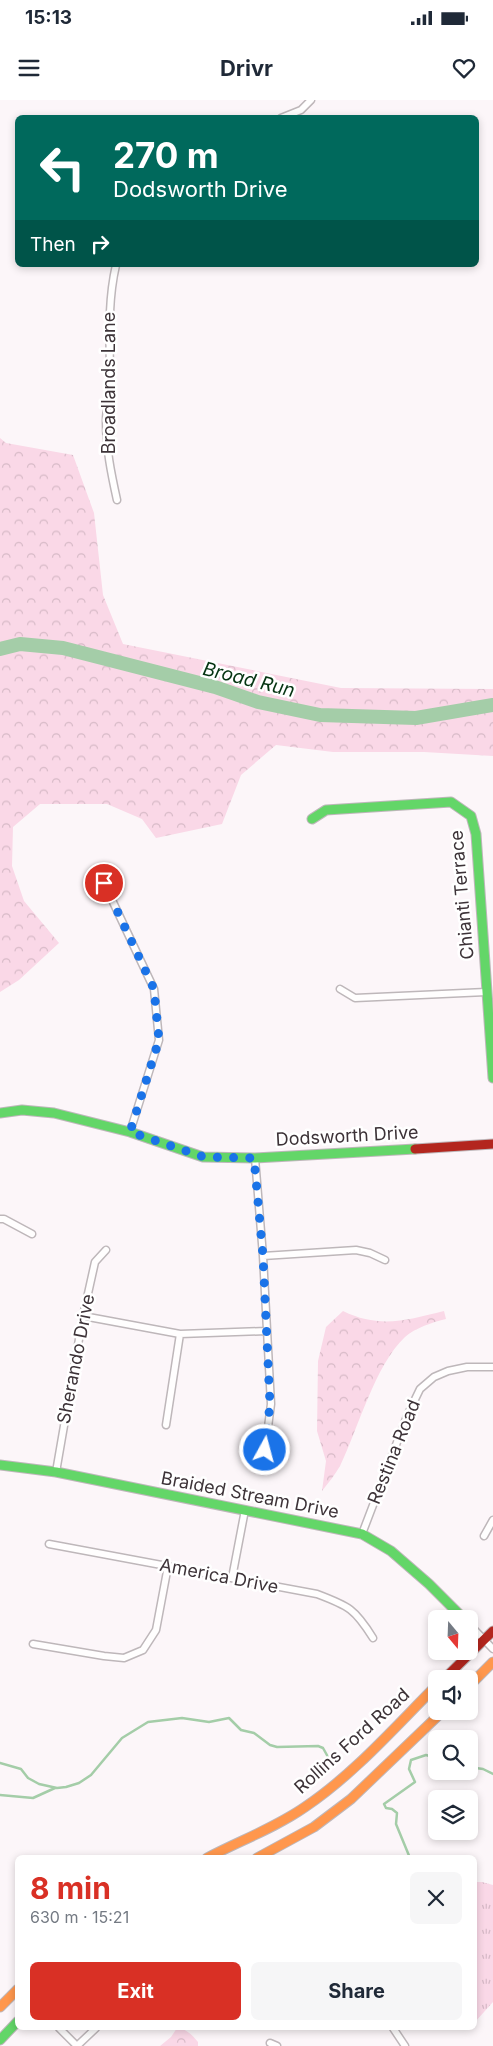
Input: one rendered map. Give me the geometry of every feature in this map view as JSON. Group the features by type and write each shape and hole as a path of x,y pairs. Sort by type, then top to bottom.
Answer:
{"street":[{"path":"288,115 301,110 311,100"},
{"name":"Broadlands Lane","path":"116,267 109,308 110,387 106,436 108,458 117,500"},
{"name":"Chianti Terrace","path":"312,819 326,810 451,802 471,816 476,834 493,1078"},
{"path":"95,873 104,883 154,989 159,1040 130,1132"},
{"path":"340,990 355,998 486,992"},
{"name":"Dodsworth Drive","path":"0,1113 39,1110 130,1132 204,1157 254,1158 493,1144"},
{"path":"254,1158 263,1256 270,1404 265,1450 269,1468"},
{"path":"0,1219 4,1219 32,1234"},
{"name":"Sherando Drive","path":"56,1472 83,1316 95,1262 106,1250"},
{"path":"263,1256 356,1250 370,1253 386,1260"},
{"path":"83,1316 180,1334 266,1331"},
{"path":"166,1425 180,1334"},
{"name":"Restina Road","path":"362,1534 407,1416 420,1389 434,1377 448,1371 467,1367 493,1367"},
{"name":"Braided Stream Drive","path":"0,1465 56,1472 362,1534 391,1551 455,1610"},
{"path":"232,1578 245,1510"},
{"path":"484,1536 493,1520"},
{"name":"America Drive","path":"49,1544 317,1594 345,1604 359,1616 374,1638"},
{"path":"33,1644 124,1658 143,1650 156,1630 168,1566"},
{"path":"453,1670 493,1631"},
{"path":"478,1634 493,1649"},
{"path":"478,1677 493,1662"},
{"name":"Rollins Ford Road","path":"213,1855 281,1821 317,1798 337,1782 428,1694"},
{"path":"263,1855 314,1827 351,1800 434,1720"},
{"path":"0,2007 15,1992"},
{"path":"0,2040 15,2024"},
{"path":"61,2030 77,2046 94,2030"},
{"path":"394,2030 405,2046"},
{"path":"270,2043 277,2046"}],"green space":[{"path":"0,438 6,443 73,455 94,513 103,595 123,644 341,688 493,689 493,756 424,752 333,752 276,745 241,775 222,824 156,838 142,819 107,804 40,804 13,827 12,866 24,901 59,943 19,980 0,992"},
{"path":"343,1311 369,1320 394,1321 444,1311 446,1319 414,1331 405,1337 394,1349 376,1380 340,1466 322,1491 326,1461 317,1431 318,1361 326,1327"},
{"path":"477,1882 493,1885 493,2002 477,2020"},
{"path":"176,2030 184,2030 198,2042 198,2046 160,2046 171,2037"}],"waterway":[{"name":"Broad Run","path":"0,649 20,644 63,648 215,687 258,702 320,715 416,718 493,705"},
{"path":"0,1763 21,1769 28,1778 39,1784 57,1788 66,1787 79,1783 91,1775 122,1738 148,1722 182,1718 209,1722 229,1718 241,1730 254,1733 270,1745 277,1747 318,1746 323,1748 328,1757 338,1760"},
{"path":"409,1855 396,1824 397,1813 392,1809 386,1808 384,1804 415,1782 409,1769 411,1760 428,1756"},
{"path":"478,1768 493,1774"},
{"path":"0,1795 33,1798 55,1788"}],"traffic: fast":[{"path":"312,819 326,810 451,802 471,816 476,834 493,1078"},
{"path":"0,1113 22,1110 54,1113 130,1132 203,1157 255,1158 415,1149"},
{"path":"0,1465 56,1472 362,1534 391,1551 455,1610"},
{"path":"0,2040 15,2024"}],"traffic: slow":[{"path":"478,1677 493,1662"},
{"path":"213,1855 293,1815 323,1794 373,1750 428,1694"},
{"path":"263,1855 314,1827 351,1799 434,1720"},
{"path":"0,2007 15,1992"}],"traffic: jam":[{"path":"415,1149 493,1144"},
{"path":"453,1670 493,1631"}],"route":[{"path":"104,883 154,989 159,1040 130,1132 204,1157 254,1158 263,1256 270,1404 265,1450"}]}
